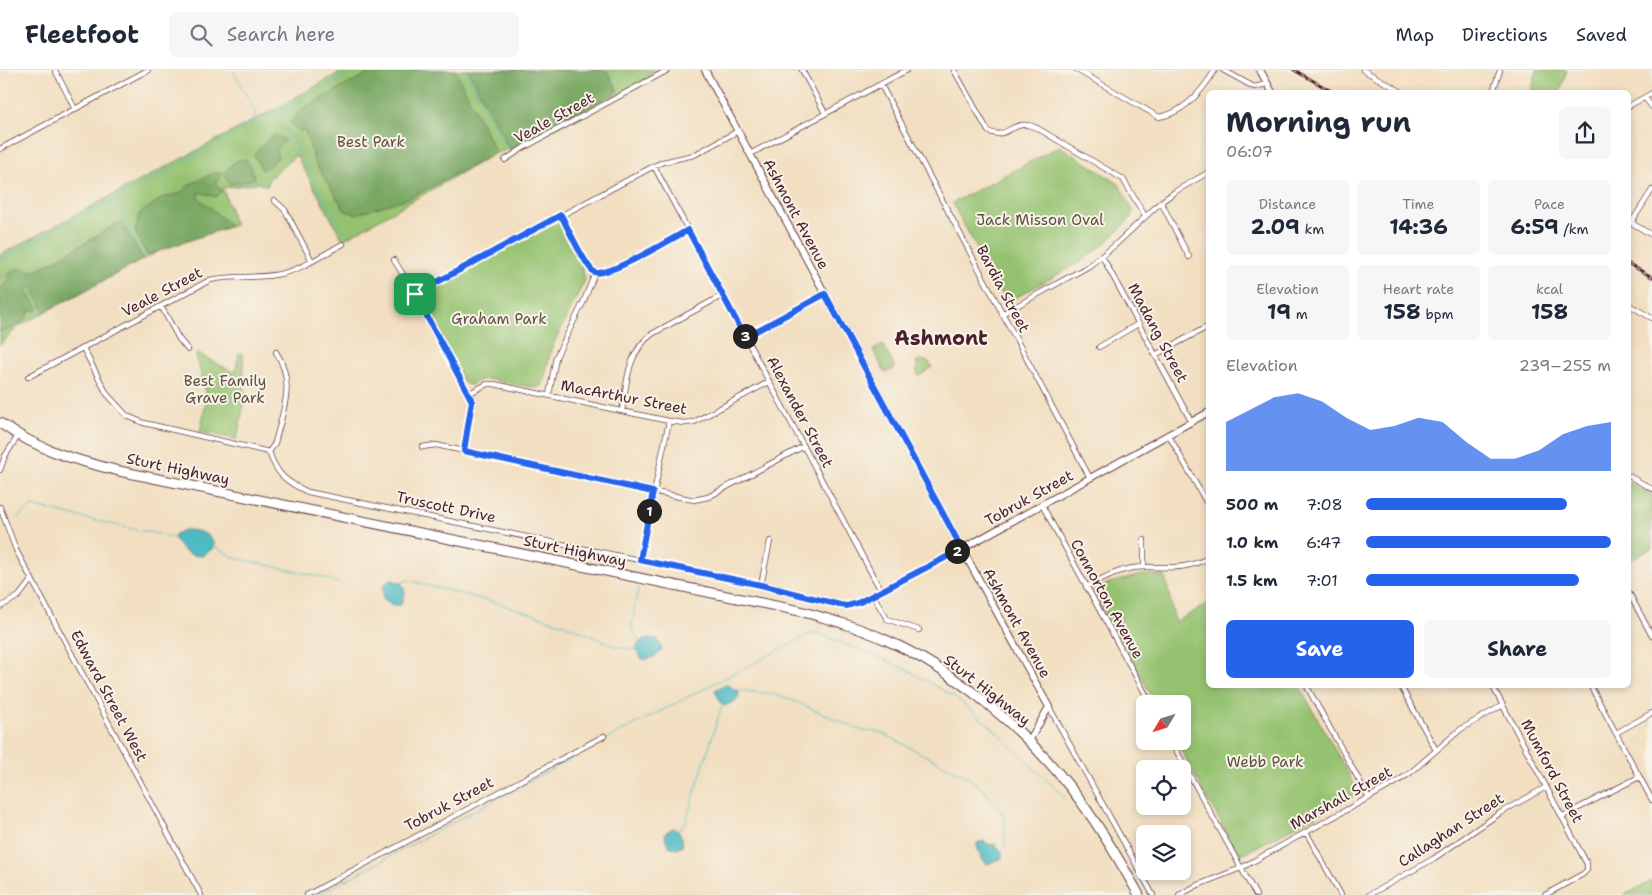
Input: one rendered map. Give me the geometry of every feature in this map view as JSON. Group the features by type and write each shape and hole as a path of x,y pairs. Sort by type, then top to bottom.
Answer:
{"highway":[{"name":"Sturt Highway","path":"0,423 40,448 119,471 800,611 844,623 887,640 952,678 985,703 1029,741 1069,785 1094,820 1139,895"}],"street":[{"path":"55,70 75,109"},
{"path":"0,149 148,70"},
{"name":"Veale Street","path":"505,160 523,148 668,70"},
{"name":"Ashmont Avenue","path":"705,70 962,549 1153,895"},
{"path":"802,70 825,113"},
{"path":"750,154 907,70"},
{"path":"954,70 988,131 998,134 1023,124 1037,128 1124,179 1145,216"},
{"path":"1077,70 1159,117 1179,108 1194,98 1215,70"},
{"path":"1223,70 1254,87 1267,84"},
{"path":"1260,70 1271,90"},
{"path":"1363,70 1398,90"},
{"path":"1494,90 1500,70"},
{"name":"Bardia Street","path":"881,85 1090,478"},
{"path":"1631,105 1652,93"},
{"path":"1645,98 1652,107"},
{"path":"415,294 654,166 662,162 694,155 738,131"},
{"name":"Alexander Street","path":"654,166 881,591"},
{"path":"1002,314 1073,276 1102,256 1161,202 1206,174"},
{"path":"1631,221 1652,190"},
{"path":"274,200 285,210 312,260"},
{"path":"1161,202 1189,257"},
{"path":"561,215 588,266 595,273 614,270 688,230"},
{"path":"1631,223 1652,235"},
{"name":"Veale Street","path":"28,377 210,280 234,276 283,274 343,244"},
{"name":"Madang Street","path":"1102,256 1191,421"},
{"path":"394,260 415,294 472,404 464,451"},
{"path":"549,395 556,357 584,304 595,273"},
{"path":"745,337 825,294"},
{"path":"622,411 632,360 642,342 652,334 723,295"},
{"path":"161,306 179,339 188,350"},
{"path":"1631,306 1652,318"},
{"path":"1099,347 1138,324"},
{"path":"1155,355 1206,328"},
{"path":"83,348 107,394 127,416 144,424 269,452 275,443 288,383 283,363 276,352"},
{"name":"MacArthur Street","path":"468,394 490,384 684,423 694,422 769,382"},
{"name":"Tobruk Street","path":"860,602 1042,506 1206,414"},
{"path":"640,560 669,421"},
{"path":"1168,434 1206,502"},
{"path":"0,470 4,456 18,436"},
{"path":"422,447 436,446 464,451 653,492 701,500 804,446"},
{"name":"Truscott Drive","path":"269,452 283,477 308,492 761,585 847,606 860,602"},
{"path":"1631,477 1652,489"},
{"name":"Connorton Avenue","path":"1042,506 1146,695"},
{"name":"Edward Street West","path":"0,507 16,550 201,895"},
{"path":"1144,540 1144,567"},
{"path":"761,585 770,541"},
{"path":"1086,587 1114,573 1144,567 1173,568 1188,566 1206,559"},
{"path":"0,607 19,596 32,578"},
{"path":"873,595 887,620 919,630"},
{"path":"1631,597 1652,636"},
{"path":"1308,688 1369,798"},
{"path":"1402,688 1436,750"},
{"name":"Mumford Street","path":"1494,688 1587,864 1587,870 1578,878 1545,895"},
{"path":"1592,688 1652,800"},
{"name":"Marshall Street","path":"1179,895 1198,885 1241,868 1369,798 1410,773 1461,729 1503,705"},
{"path":"1029,741 1049,707"},
{"path":"1616,733 1652,713"},
{"name":"Tobruk Street","path":"307,895 604,736"},
{"path":"1176,750 1256,895"},
{"path":"1563,816 1639,777"},
{"name":"Callaghan Street","path":"1368,895 1433,859 1500,813 1546,787"},
{"path":"1306,832 1341,895"}],"green space":[{"name":"Best Park","path":"344,70 665,70 521,146 496,153 343,240 296,155 268,180 268,186 257,183 223,188 235,225 163,249 19,326 0,345 0,255 275,109"},
{"path":"375,70 455,70 496,153 409,198 356,214 345,211 314,161 305,130 299,131 290,123 300,110"},
{"path":"468,70 606,70 618,91 509,149"},
{"path":"1537,70 1567,70 1561,90 1532,90"},
{"path":"273,134 285,140 276,150 278,158 262,170 254,155"},
{"name":"Jack Misson Oval","path":"1060,146 1119,184 1133,211 1131,218 1111,238 1084,260 1010,301 1005,300 952,203"},
{"path":"245,159 251,167 255,179 230,184 223,173 236,161"},
{"path":"216,172 221,174 219,180 215,183 222,191 216,197 199,192 198,197 231,226 147,255 135,232 139,214 162,198 180,193 190,184"},
{"name":"Graham Park","path":"556,221 560,222 582,266 585,280 551,349 543,385 536,388 487,379 480,380 471,385 464,383 422,302 421,295 423,292"},
{"path":"121,222 143,259 45,312 31,286 27,291 39,309 35,311 30,310 22,322 0,332 0,288 6,285 8,274 19,268 30,271 43,267"},
{"path":"883,345 895,368 885,373 873,350"},
{"name":"Best Family Grave Park","path":"197,353 235,373 239,353 243,354 245,399 237,439 200,432 207,396 196,356"},
{"path":"916,361 929,362 932,367 919,376 916,371 918,368"},
{"path":"1631,484 1652,496 1652,548 1631,560"},
{"name":"Webb Park","path":"1141,575 1165,575 1175,622 1206,605 1206,688 1301,688 1359,793 1239,856 1191,768 1191,760 1186,760 1181,750 1191,750 1191,695 1151,695 1093,591 1109,583"},
{"path":"1652,881 1652,895 1624,895"}],"water":[{"path":"184,530 206,534 214,544 212,549 202,556 185,552 174,538 175,534"},
{"path":"390,580 402,584 405,592 401,605 390,605 383,598 383,586"},
{"path":"644,639 658,639 662,650 653,657 642,659 636,650 637,645"},
{"path":"726,684 739,692 739,695 732,703 724,706 715,690"},
{"path":"673,828 682,838 682,846 677,849 669,846 666,841 665,833"},
{"path":"983,841 990,845 995,844 1002,852 1002,858 987,864 980,855 977,846 977,843"}],"waterway":[{"path":"0,259 166,172 252,122 256,114 233,70"},
{"path":"254,121 295,103 356,70"},
{"path":"465,70 503,143 502,148"},
{"path":"607,70 616,85"},
{"path":"277,111 282,122"},
{"path":"284,125 319,191 348,234"},
{"path":"113,202 119,212"},
{"path":"121,216 144,259"},
{"path":"18,518 32,506 160,534"},
{"path":"164,535 174,538"},
{"path":"213,546 235,558 321,577 339,583"},
{"path":"401,583 407,580 497,603 564,624 617,647 636,650"},
{"path":"638,589 632,630 640,642"},
{"path":"817,633 822,625"},
{"path":"318,895 628,728 810,634 819,634 884,659 956,698 996,731 1066,799"},
{"path":"737,690 772,694 792,700 862,731 880,732 969,778 983,789 1002,813 1005,822 1005,846"},
{"path":"678,832 686,821 722,705"}],"railway":[{"path":"1294,70 1329,90"},
{"path":"1631,265 1652,277"}],"district":[{"name":"Ashmont","path":"941,338"}],"route":[{"path":"561,215 588,266 595,273 600,274 614,270 688,230 745,337 825,294 962,549 860,602 847,606 761,585 640,560 653,492 464,451 472,401 415,294 561,215"}]}
